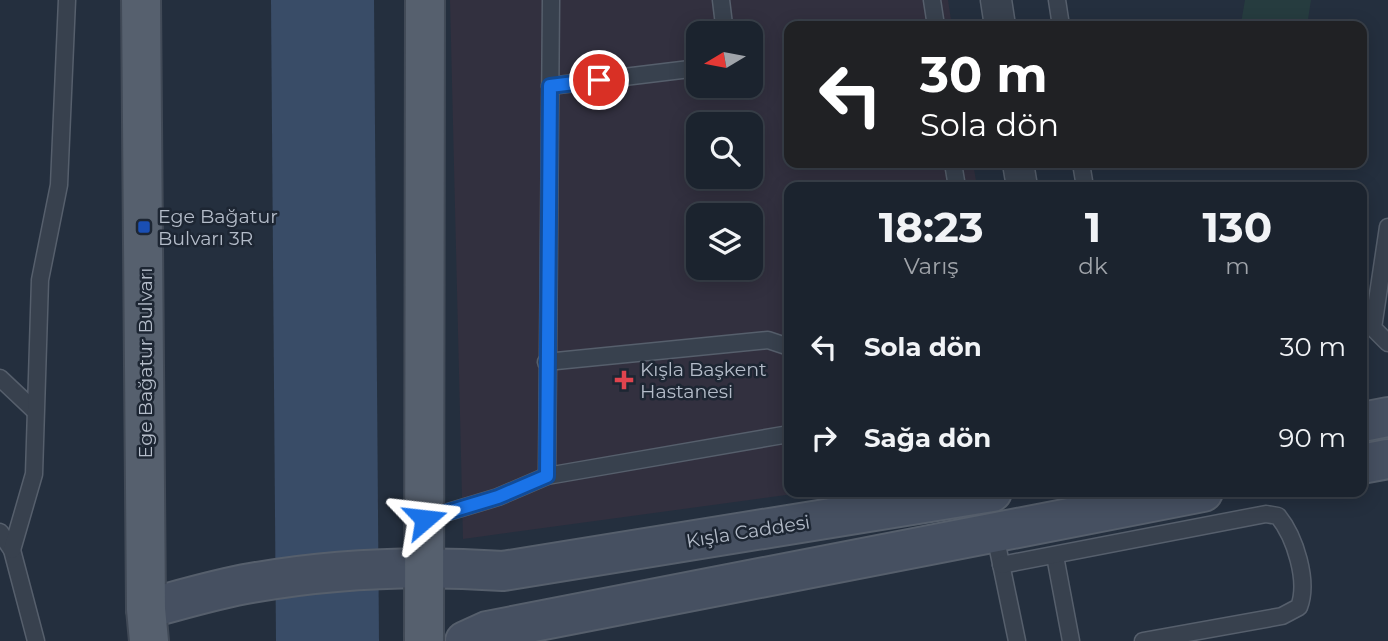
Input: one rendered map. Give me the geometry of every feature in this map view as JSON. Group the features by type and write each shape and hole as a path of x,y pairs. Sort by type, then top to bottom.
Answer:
{"main road":[{"name":"Ege Bağatur Bulvarı","path":"141,0 147,625"},
{"path":"424,641 407,566 425,519 425,0"},
{"path":"1367,421 1388,417"},
{"path":"1367,463 1388,459"},
{"path":"465,641 487,631 992,517 1161,497"},
{"name":"Kışla Caddesi","path":"147,625 250,583 407,566 503,571 992,517"}],"street":[{"path":"996,0 999,21"}],"lane":[{"path":"12,550 34,474 40,280 60,185 67,0"},
{"path":"547,476 551,0"},
{"path":"721,0 724,21"},
{"path":"932,0 935,21"},
{"path":"1058,0 1060,21"},
{"path":"550,86 686,69"},
{"path":"1388,227 1373,328 1388,343"},
{"path":"546,362 768,340 784,345"},
{"path":"0,378 35,411"},
{"path":"425,519 498,497 547,476 784,435"},
{"path":"992,517 1055,556 1266,514 1278,516 1289,530 1303,588 1298,607 1282,616 1143,641"},
{"path":"992,517 1017,641"},
{"path":"0,532 12,550 36,641"},
{"path":"1055,556 1071,641"}],"shaded area":[{"name":"Kışla Başkent Hastanesi","path":"450,0 948,0 951,21 784,21 784,168 974,168 976,182 784,182 784,495 463,539"}],"green space":[{"path":"1245,0 1311,0 1308,21 1241,21"}],"water":[{"path":"271,0 374,0 379,641 276,641"}],"place":[{"name":"Ege Bağatur Bulvarı 3R","path":"144,227"},
{"name":"Kışla Başkent Hastanesi","path":"624,380"}],"route":[{"path":"425,519 498,497 547,476 550,86 599,80"}]}
